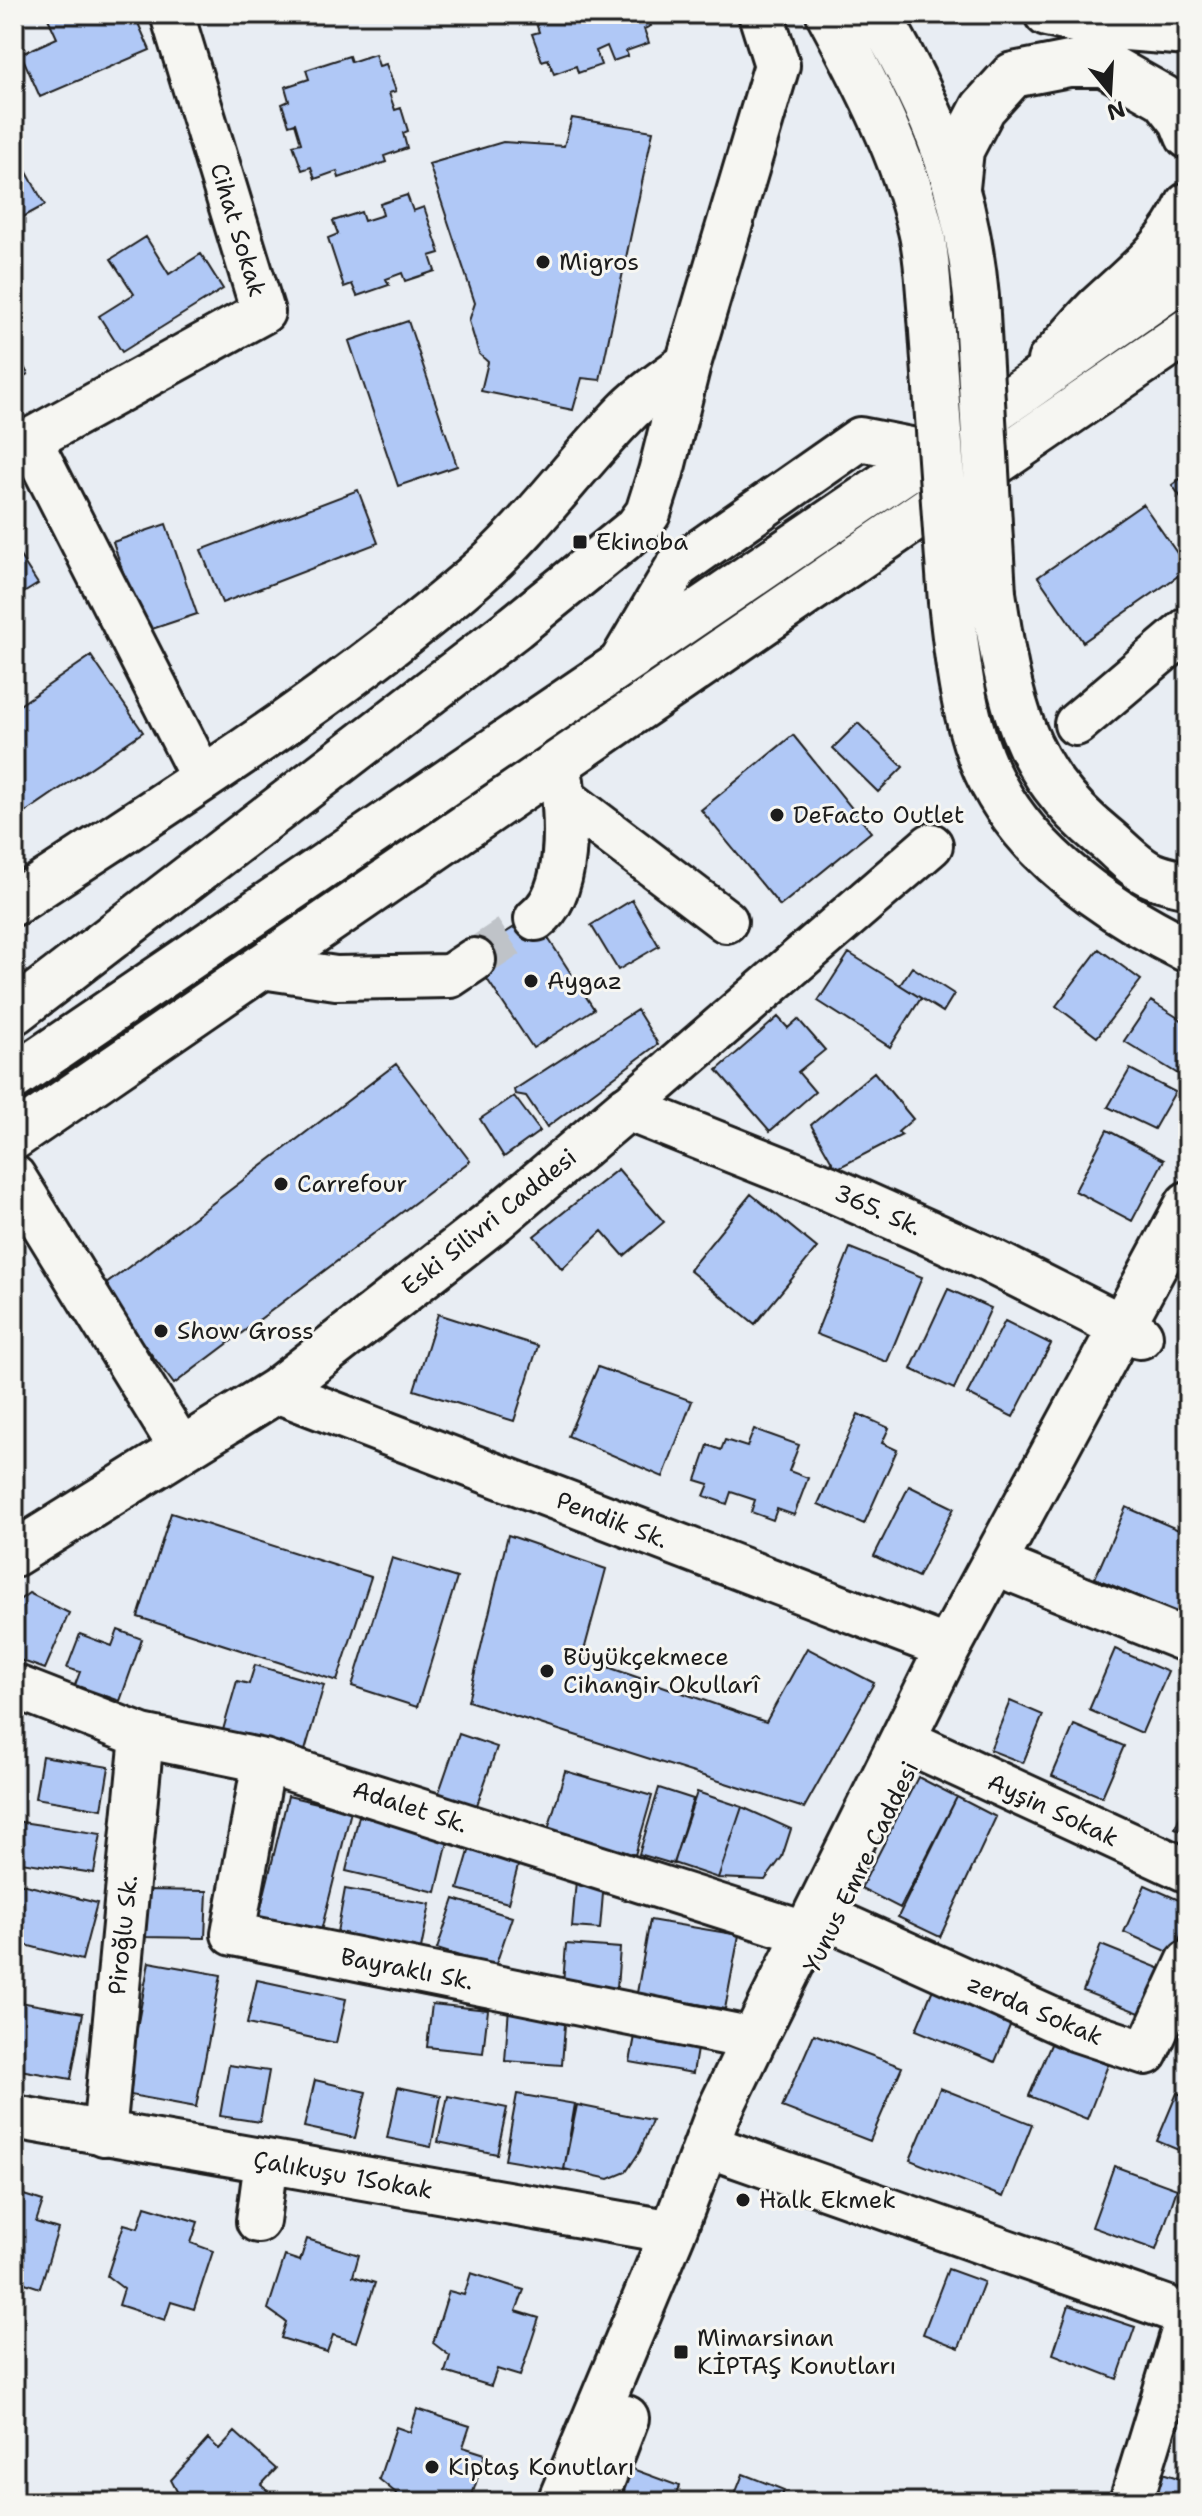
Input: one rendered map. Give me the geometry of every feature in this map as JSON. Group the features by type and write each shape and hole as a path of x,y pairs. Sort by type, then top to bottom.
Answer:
{"main road":[{"path":"14,1012 631,536 648,513 688,364 777,65 761,14"},
{"path":"829,14 863,78 906,175 922,233 951,602 963,696 981,759 1026,835 1064,871 1125,915 1188,950"},
{"path":"878,14 911,72 935,124 971,238 993,593 1006,679 1025,740 1048,780 1089,825 1151,875 1188,885"},
{"path":"1047,14 1101,26 1188,33"},
{"path":"957,188 961,150 983,108 1013,75 1069,64 1104,64 1164,98 1188,136"},
{"path":"1021,392 1094,312 1147,263 1178,228 1188,205"},
{"path":"14,1077 1021,392 1188,275"},
{"path":"14,1137 262,967 562,781 1188,331"},
{"path":"14,903 203,779 356,670 475,577 536,518 628,411 688,364"},
{"name":"365. Sk.","path":"627,1108 871,1206 983,1257 1131,1332"},
{"name":"Eski Silivri Caddesi","path":"14,1554 276,1391 496,1219 627,1108"},
{"path":"560,2502 673,2232 718,2114 754,2039 820,1927 948,1648 1131,1332 1188,1204"},
{"name":"Yunus Emre Caddesi","path":"594,2502 725,2152 820,1927 1016,1572 1131,1332 1188,1261"}],"street":[{"name":"Cihat Sokak","path":"22,444 263,312 172,14"},
{"path":"22,444 203,779"},
{"path":"1076,724 1188,629"},
{"path":"536,919 558,887 567,830 562,781"},
{"path":"562,781 726,921"},
{"name":"Eski Silivri Caddesi","path":"627,1108 931,845"},
{"path":"262,967 336,978 450,976 474,960"},
{"path":"14,1177 182,1450"},
{"name":"Pendik Sk.","path":"276,1391 948,1648"},
{"path":"1016,1572 1188,1641"},
{"name":"Adalet Sk.","path":"14,1686 142,1736 264,1761 820,1927"},
{"name":"Piroğlu Sk.","path":"104,2134 142,1736"},
{"name":"Ayşin Sokak","path":"919,1747 1188,1871"},
{"name":"Bayraklı Sk.","path":"264,1761 233,1934 754,2039"},
{"name":"zerda Sokak","path":"820,1927 1074,2029 1146,2053 1188,1962"},
{"name":"Çalıkuşu 1Sokak","path":"14,2117 673,2232"},
{"path":"725,2152 1188,2315 1131,2502"},
{"path":"258,2221 266,2161"}],"building":[{"path":"46,14 93,14 95,20 109,14 134,14 150,50 40,97 21,54 57,38"},
{"path":"526,14 647,14 651,26 644,29 649,43 626,51 628,56 613,61 607,46 596,51 601,65 578,73 576,66 554,74 548,59 542,61 532,34 539,32 535,20 529,22"},
{"path":"375,54 379,66 386,64 396,91 389,93 395,110 401,108 408,131 403,133 407,148 384,156 386,162 339,178 337,171 315,179 311,167 302,170 293,145 301,143 295,123 289,125 282,104 289,101 285,87 309,79 306,70 349,56 351,62"},
{"path":"572,118 653,131 600,380 582,378 573,410 481,391 488,362 479,354 469,321 475,303 429,164 503,142 564,146"},
{"path":"23,165 45,205 14,222 14,170"},
{"path":"407,195 413,211 424,207 440,253 430,256 435,271 405,281 402,273 386,279 389,285 357,296 352,284 344,287 328,238 338,234 333,221 361,212 364,221 383,215 380,204"},
{"path":"146,237 169,274 201,254 223,289 122,352 99,316 134,294 111,259"},
{"path":"408,321 457,466 398,486 349,341"},
{"path":"14,350 28,374 14,382"},
{"path":"1188,473 1188,507 1172,485"},
{"path":"358,490 378,543 222,603 201,550"},
{"path":"1143,504 1188,569 1083,642 1038,577"},
{"path":"166,524 197,614 143,632 113,542"},
{"path":"14,547 38,584 14,599"},
{"path":"91,656 143,732 14,820 14,709"},
{"path":"858,723 903,767 878,792 833,748"},
{"path":"793,735 871,832 780,906 701,810"},
{"path":"632,900 659,946 618,970 591,925"},
{"path":"533,915 594,1009 533,1048 471,955"},
{"path":"1099,949 1141,980 1097,1037 1056,1006"},
{"path":"849,953 921,998 890,1047 818,1001"},
{"path":"912,967 954,994 943,1012 900,985"},
{"path":"1151,1001 1188,1024 1188,1080 1124,1041"},
{"path":"637,1010 658,1044 547,1127 526,1096 515,1094 514,1090"},
{"path":"778,1017 788,1028 798,1019 825,1050 798,1072 815,1092 770,1131 717,1070"},
{"path":"396,1064 470,1161 174,1384 101,1288"},
{"path":"1130,1069 1175,1092 1154,1129 1108,1107"},
{"path":"874,1072 913,1119 898,1132 902,1135 836,1169 811,1125"},
{"path":"514,1096 540,1131 504,1157 480,1119"},
{"path":"1107,1130 1164,1160 1132,1221 1075,1191"},
{"path":"618,1169 664,1222 624,1256 602,1231 562,1269 534,1236"},
{"path":"751,1194 817,1248 755,1324 689,1270"},
{"path":"850,1248 922,1277 887,1362 816,1334"},
{"path":"948,1289 991,1308 954,1389 911,1369"},
{"path":"438,1314 538,1346 514,1421 414,1390"},
{"path":"1005,1321 1051,1344 1013,1417 967,1394"},
{"path":"598,1367 692,1401 663,1477 568,1436"},
{"path":"858,1414 889,1428 882,1443 897,1450 864,1524 818,1504"},
{"path":"754,1429 799,1445 789,1471 808,1478 794,1515 777,1509 773,1520 751,1512 755,1500 731,1492 727,1504 704,1496 709,1484 696,1480 708,1445 721,1450 725,1440 747,1447"},
{"path":"909,1486 954,1508 918,1577 874,1556"},
{"path":"1126,1507 1188,1534 1188,1618 1095,1578"},
{"path":"171,1513 371,1577 337,1681 138,1617"},
{"name":"Büyükçekmece Cihangir Okullarî","path":"508,1535 606,1569 582,1658 766,1722 807,1648 874,1683 804,1808 468,1701"},
{"path":"392,1558 457,1578 417,1707 352,1686"},
{"path":"29,1593 69,1613 45,1669 14,1658 14,1604"},
{"path":"118,1630 142,1639 120,1701 75,1685 80,1672 67,1668 80,1634 112,1646"},
{"path":"1115,1649 1168,1672 1142,1733 1089,1710"},
{"path":"255,1665 324,1685 302,1761 221,1737 237,1681 249,1684"},
{"path":"1010,1701 1043,1715 1023,1763 990,1750"},
{"path":"1074,1725 1124,1746 1102,1797 1052,1776"},
{"path":"459,1734 497,1747 476,1808 438,1795"},
{"path":"42,1756 109,1767 102,1809 35,1798"},
{"path":"565,1771 652,1796 635,1855 548,1830"},
{"path":"918,1777 957,1797 900,1908 861,1888"},
{"path":"659,1788 693,1799 673,1864 639,1854"},
{"path":"697,1792 742,1807 718,1878 673,1863"},
{"path":"288,1796 351,1811 319,1939 257,1924"},
{"path":"957,1797 996,1817 940,1937 898,1917"},
{"path":"1188,1798 1188,1834 1175,1828"},
{"path":"742,1807 791,1829 782,1857 765,1880 718,1878"},
{"path":"359,1816 449,1837 436,1892 346,1871"},
{"path":"15,1821 101,1834 94,1873 14,1861"},
{"path":"472,1841 521,1855 508,1903 458,1889"},
{"path":"576,1880 604,1882 600,1929 572,1927"},
{"path":"14,1882 97,1903 82,1960 14,1942"},
{"path":"1145,1885 1188,1904 1188,1919 1173,1954 1124,1932"},
{"path":"345,1889 430,1904 420,1954 336,1938"},
{"path":"145,1890 207,1891 205,1938 143,1937"},
{"path":"454,1899 512,1917 495,1967 437,1949"},
{"path":"650,1920 739,1935 725,2009 637,1993"},
{"path":"566,1944 620,1948 617,1988 563,1984"},
{"path":"1101,1945 1161,1969 1142,2014 1083,1991"},
{"path":"149,1962 221,1975 196,2107 125,2094"},
{"path":"257,1980 346,1999 336,2043 247,2024"},
{"path":"935,1984 1014,2016 995,2062 916,2030"},
{"path":"14,2001 83,2013 71,2079 14,2069"},
{"path":"432,2004 488,2010 483,2053 427,2047"},
{"path":"509,2007 566,2011 562,2065 505,2061"},
{"path":"637,2026 699,2037 693,2073 630,2062"},
{"path":"814,2034 902,2067 870,2141 782,2107"},
{"path":"1052,2042 1108,2065 1087,2119 1029,2096"},
{"path":"229,2065 269,2071 260,2122 220,2116"},
{"path":"315,2080 366,2092 355,2138 304,2127"},
{"path":"398,2087 441,2096 431,2147 387,2138"},
{"path":"940,2088 1032,2124 1003,2197 910,2160"},
{"path":"1177,2093 1188,2097 1188,2154 1157,2141"},
{"path":"517,2094 575,2104 564,2170 505,2160"},
{"path":"448,2096 507,2108 497,2154 438,2142"},
{"path":"577,2105 652,2120 640,2151 626,2172 609,2179 564,2169"},
{"path":"1114,2166 1177,2189 1156,2250 1092,2227"},
{"path":"14,2192 43,2201 36,2222 58,2229 40,2288 16,2280 14,2288"},
{"path":"145,2206 198,2222 191,2243 213,2251 194,2309 171,2302 165,2320 119,2305 124,2289 107,2276 124,2224 138,2228"},
{"path":"307,2239 359,2255 353,2276 375,2283 356,2342 333,2335 327,2352 281,2338 286,2322 268,2309 285,2256 300,2261"},
{"path":"948,2269 984,2282 959,2348 923,2334"},
{"path":"471,2273 524,2290 516,2311 539,2318 520,2376 497,2369 491,2386 445,2372 450,2356 433,2343 449,2291 464,2295"},
{"path":"1069,2305 1135,2327 1117,2379 1053,2354"},
{"name":"Kiptaş Konutları","path":"417,2409 470,2426 463,2447 485,2454 470,2502 393,2502 396,2493 379,2479 396,2427 410,2432"},
{"path":"235,2432 276,2469 261,2485 278,2500 179,2502 181,2499 171,2480 208,2439 219,2449"},
{"path":"627,2467 679,2486 673,2502 614,2502"},
{"path":"1159,2472 1188,2481 1188,2502 1150,2499"},
{"path":"743,2474 784,2490 780,2502 732,2502"}],"tunnel":[{"path":"474,960 536,919"}],"place":[{"name":"Migros","path":"543,262"},
{"name":"Ekinoba","path":"580,542"},
{"name":"DeFacto Outlet","path":"777,815"},
{"name":"Aygaz","path":"531,981"},
{"name":"Carrefour","path":"281,1184"},
{"name":"Show Gross","path":"161,1331"},
{"name":"Büyükçekmece Cihangir Okullarî","path":"547,1671"},
{"name":"Halk Ekmek","path":"743,2200"},
{"name":"Mimarsinan KİPTAŞ Konutları","path":"681,2352"},
{"name":"Kiptaş Konutları","path":"432,2467"}]}
